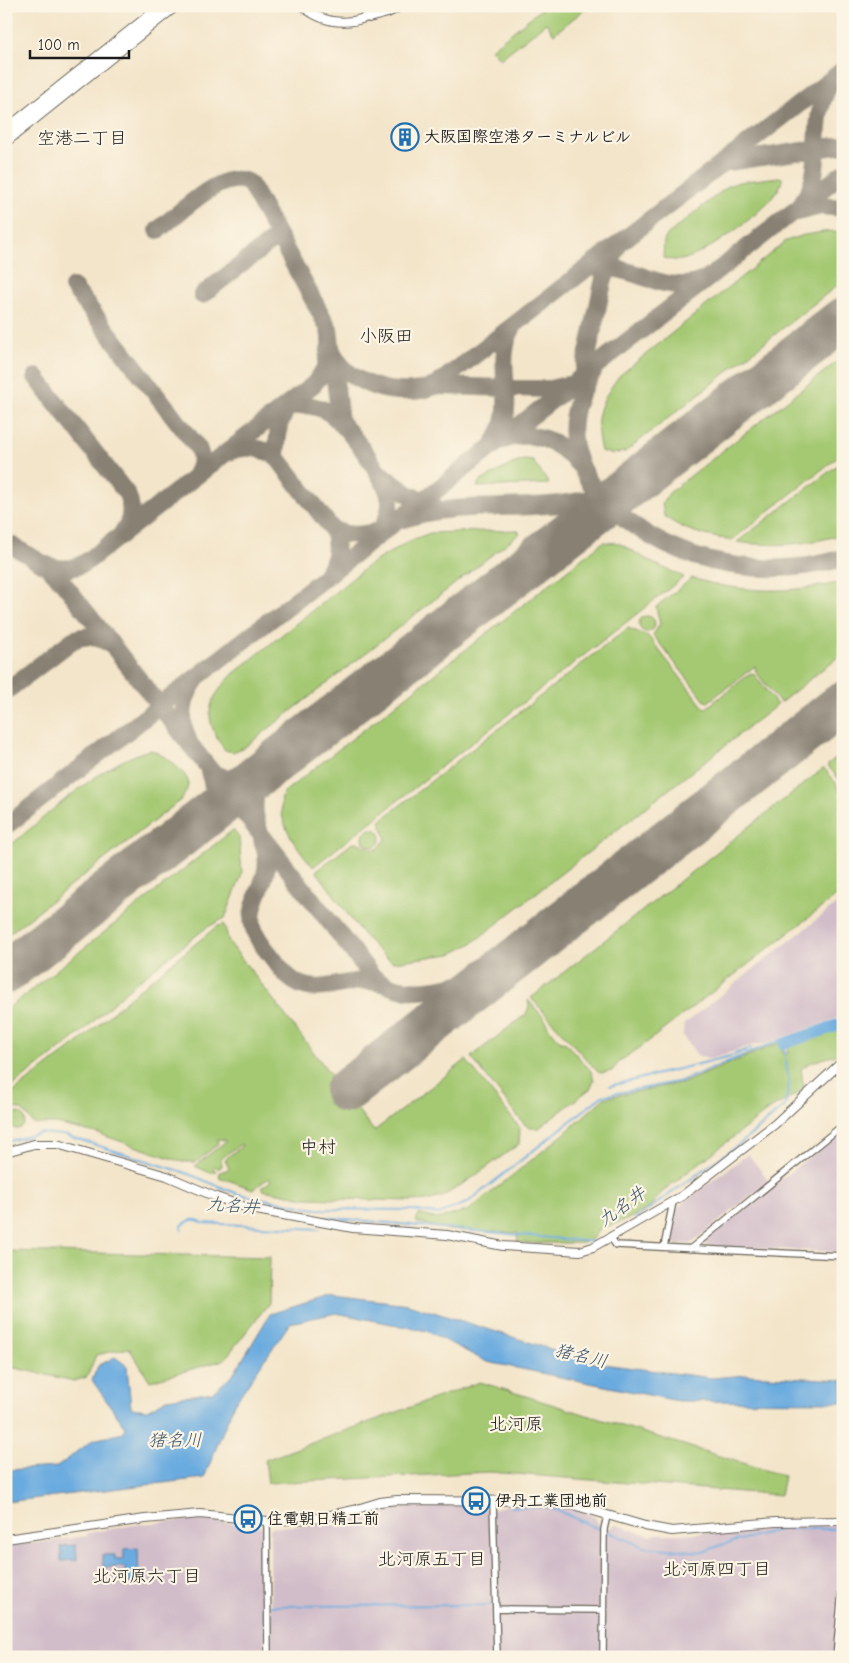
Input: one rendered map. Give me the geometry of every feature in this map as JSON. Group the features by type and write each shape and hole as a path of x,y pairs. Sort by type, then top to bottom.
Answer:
{"highway":[{"path":"6,130 162,6"},
{"path":"6,141 175,6"}],"street":[{"path":"6,134 168,6"},
{"path":"302,6 313,14 333,21 347,22 388,14 404,6"},
{"path":"364,19 386,6"},
{"path":"6,1152 34,1144 58,1144 166,1176 236,1205 353,1228 447,1235 503,1246 580,1251 610,1237 673,1202 775,1124 843,1061"},
{"path":"690,1249 843,1125"},
{"path":"664,1247 673,1202"},
{"path":"610,1237 616,1245 843,1256"},
{"path":"6,1539 145,1519 200,1514 267,1521 330,1517 380,1502 397,1500 536,1501 573,1505 607,1516 672,1531 775,1522 843,1521"},
{"path":"493,1502 496,1657"},
{"path":"603,1657 604,1529 607,1516"},
{"path":"267,1521 268,1657"},
{"path":"836,1657 843,1579"},
{"path":"496,1609 602,1610"}],"shaded area":[{"path":"843,899 843,1016 764,1044 755,1044 711,1059 697,1055 683,1035 684,1024"},
{"path":"843,1130 843,1252 706,1246 704,1241"},
{"path":"748,1154 769,1181 690,1244 672,1244 668,1241 676,1208"},
{"path":"472,1504 490,1510 511,1504 534,1504 577,1509 595,1517 599,1525 609,1528 616,1525 651,1536 656,1534 842,1524 834,1657 271,1657 270,1528 313,1524 385,1505"},
{"path":"202,1519 264,1527 265,1657 6,1657 6,1545 88,1536 87,1533 140,1524"}],"green space":[{"path":"545,6 589,6 554,34 546,23 500,59 491,49"},
{"path":"782,178 779,188 771,199 758,212 726,237 686,259 674,260 663,258 664,241 667,235 728,186 739,182"},
{"path":"830,231 843,234 843,281 625,452 611,454 601,451 598,429 599,411 619,376 786,241 804,235"},
{"path":"843,357 843,453 732,540 696,533 679,526 664,516 662,503 670,492"},
{"path":"524,460 533,461 549,484 477,487 479,482 512,464"},
{"path":"843,461 843,534 817,541 791,544 737,542"},
{"path":"517,530 520,533 245,747 233,752 225,750 210,719 210,710 213,702 224,684 233,674 369,565 409,541 430,533"},
{"path":"603,542 619,543 651,562 684,577 313,867 294,842 284,823 281,804 283,793"},
{"path":"692,578 730,587 767,590 824,586 843,582 843,653 780,703 756,672 755,666 708,702 705,701 653,635 660,624 656,607"},
{"path":"644,616 650,616 655,621 653,630 644,632 639,627 639,621"},
{"path":"628,628 648,636 705,709 751,673 754,674 777,705 471,944 451,954 393,962 383,955 362,933 316,871 354,842 374,850 378,849 386,839 380,821"},
{"path":"149,750 165,757 186,777 188,786 182,799 6,936 6,849 92,779 130,757"},
{"path":"843,753 843,784 827,765"},
{"path":"824,768 836,783 843,799 843,891 641,1047 620,1061 612,1071 601,1073 597,1071 531,998"},
{"path":"372,829 378,832 381,838 378,844 372,847 366,844 363,838 366,832"},
{"path":"233,830 239,837 242,874 225,918 206,928 166,959 127,990 82,1032 6,1091 6,1010"},
{"path":"224,924 229,942 374,1131 466,1060 520,1128 519,1144 442,1197 410,1201 305,1198 263,1190 262,1187 271,1181 269,1178 253,1189 219,1177 220,1172 229,1169 225,1159 242,1146 241,1144 221,1158 222,1166 218,1169 215,1166 213,1168 216,1171 210,1173 195,1166 225,1140 217,1139 218,1144 196,1162 182,1162 96,1133 56,1124 33,1124 25,1113 19,1109 6,1113 6,1098 80,1041 130,997 216,927"},
{"path":"528,1000 545,1019 548,1027 559,1040 566,1043 591,1071 594,1080 591,1088 539,1128 530,1128 523,1123 471,1057 526,1014 529,1007"},
{"path":"843,1027 843,1053 812,1062 801,1069 804,1090 770,1109 663,1191 648,1209 626,1220 599,1229 593,1238 583,1243 517,1243 518,1233 449,1230 416,1222 418,1214 438,1219 469,1210 564,1134 604,1098 685,1082 781,1042 783,1054 788,1053 787,1046"},
{"path":"14,1113 20,1113 25,1118 23,1127 14,1129 9,1124 9,1118"},
{"path":"6,1251 270,1257 269,1303 224,1360 150,1381 129,1348 96,1355 87,1377 74,1381 6,1366"},
{"path":"480,1382 784,1476 780,1495 490,1472 268,1483 265,1460"}],"water":[{"name":"猪名川","path":"332,1295 408,1304 595,1363 712,1378 747,1375 843,1380 843,1402 678,1401 487,1362 427,1331 336,1313 290,1323 234,1404 204,1478 6,1502 6,1470 57,1467 93,1440 123,1433 125,1427 92,1380 98,1366 115,1357 127,1366 131,1408 147,1410 167,1399 213,1392 233,1375 270,1314"},
{"path":"76,1545 77,1560 61,1561 61,1546"},
{"path":"138,1548 139,1583 125,1584 125,1567 103,1567 103,1555 115,1555 115,1559 124,1559 124,1549"}],"waterway":[{"path":"783,1039 843,1018"},
{"name":"九名井","path":"784,1044 843,1024"},
{"name":"九名井","path":"830,1029 843,1027"},
{"path":"6,1142 41,1133 64,1135 186,1173 238,1194 316,1209 412,1210 438,1214 467,1203 602,1096 681,1081 783,1039 789,1084 785,1106 741,1143 635,1219"},
{"path":"610,1086 731,1056 751,1048"},
{"name":"九名井","path":"324,1217 595,1242"},
{"name":"九名井","path":"182,1230 181,1226 195,1220 203,1223 320,1229"},
{"path":"511,1507 545,1507 559,1511 601,1530"},
{"path":"606,1531 644,1547 703,1552 721,1545 785,1529 843,1529"},
{"path":"271,1606 491,1605"}],"taxiway":[{"path":"330,345 337,359 347,371 359,380 373,386 405,391 435,386 843,70"},
{"path":"803,201 810,187 814,172 820,109 825,94 833,80"},
{"path":"728,162 843,145"},
{"path":"6,826 843,173"},
{"path":"158,230 189,204 215,186 228,181 240,180 250,184 329,329 340,421"},
{"path":"797,212 821,206 843,208"},
{"path":"202,295 278,236"},
{"path":"582,380 604,278 617,248"},
{"path":"598,268 624,270 674,285 687,285 701,281"},
{"path":"73,287 198,448 200,464 193,478"},
{"path":"495,441 502,428 506,413 505,355 507,341 513,327"},
{"path":"44,564 56,568 73,568 89,560 314,384 325,369 330,345"},
{"path":"593,372 576,405 573,437 581,466 598,493 621,516 650,536 680,551 711,561 744,567 777,568 811,565 843,558"},
{"path":"36,377 127,494 130,504 130,519 122,533"},
{"path":"435,386 550,389 567,385"},
{"path":"276,456 279,425 288,406"},
{"path":"285,409 295,406 306,406 326,411 343,426 364,451 382,479 390,500 388,517 379,532"},
{"path":"503,440 524,436 544,439 554,443 578,464"},
{"path":"229,452 241,448 253,448 276,456 332,529 336,546 334,558 326,574"},
{"path":"404,519 444,510 547,505 579,501 609,491 648,471"},
{"path":"382,475 408,494 433,504"},
{"path":"332,529 356,535 380,530"},
{"path":"6,542 47,566 61,580 372,976 388,985 407,990 427,990 448,987 468,981 488,973 521,955"},
{"path":"6,691 73,640 92,637 111,645"},
{"path":"188,739 183,717 185,702 195,681"},
{"path":"259,830 255,812 256,795 258,786 273,764"},
{"path":"211,771 230,779 243,779 262,772"},
{"path":"198,821 207,810 212,798 213,785 209,772"},
{"path":"262,840 266,853 265,876 254,905 252,915 253,926 259,940 281,969 295,982 313,988 361,981 380,983"}],"runway":[{"path":"6,972 843,319"},
{"path":"346,1091 843,703"}],"place":[{"name":"大阪国際空港ターミナルビル","path":"405,137"},
{"name":"伊丹工業団地前","path":"476,1501"},
{"name":"住電朝日精工前","path":"248,1519"}],"district":[{"name":"空港二丁目","path":"82,138"},
{"name":"小阪田","path":"386,336"},
{"name":"中村","path":"318,1147"},
{"name":"北河原","path":"516,1424"},
{"name":"北河原五丁目","path":"432,1559"},
{"name":"北河原四丁目","path":"717,1569"},
{"name":"北河原六丁目","path":"147,1576"}]}
